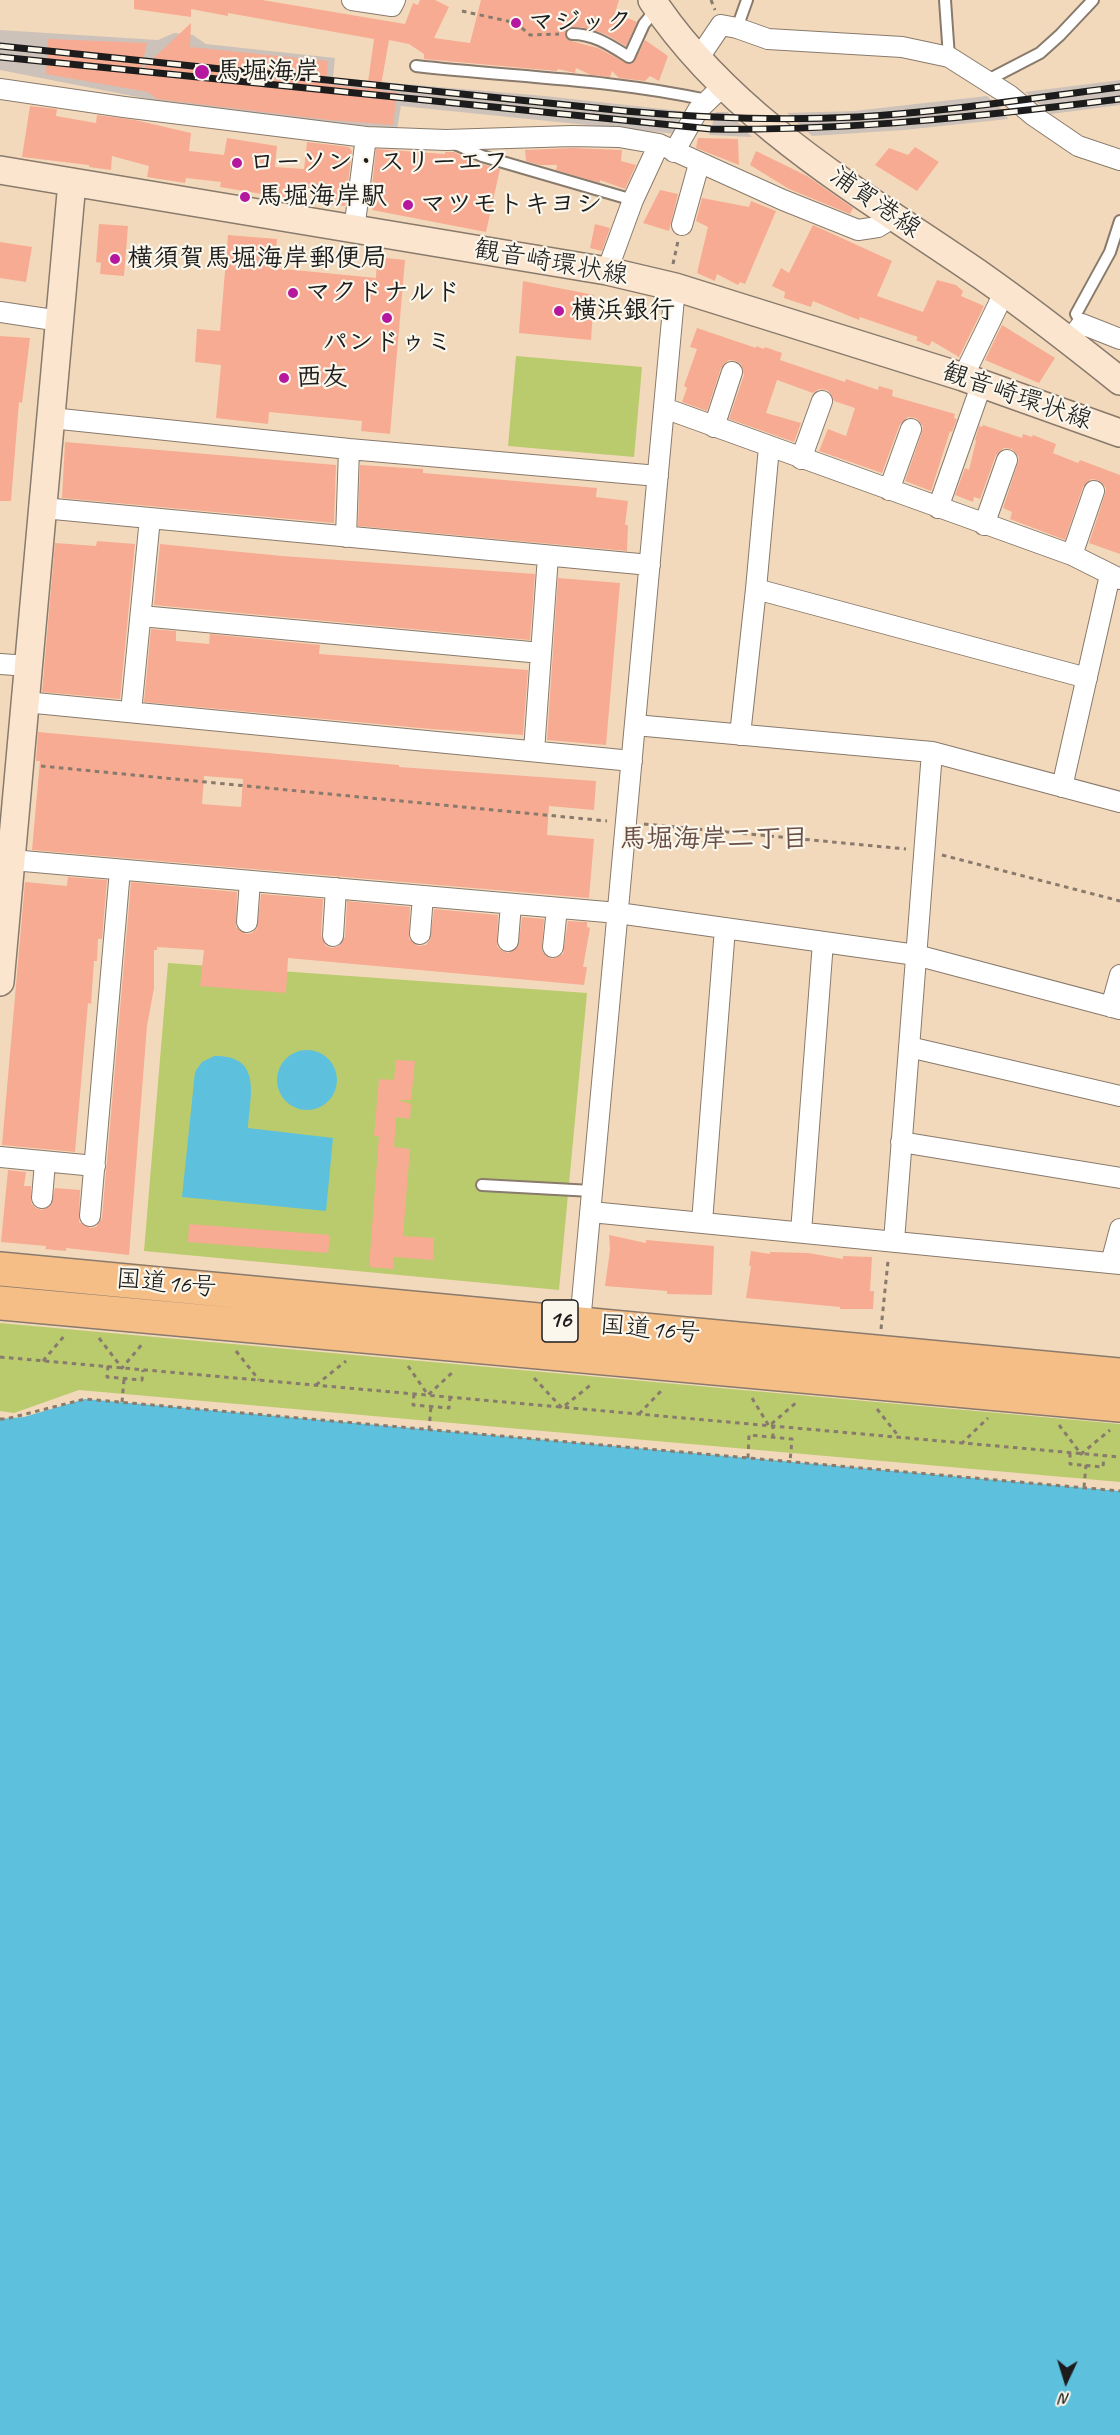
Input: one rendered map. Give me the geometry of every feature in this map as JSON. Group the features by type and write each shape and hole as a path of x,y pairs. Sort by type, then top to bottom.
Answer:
{"highway":[{"name":"国道16号","path":"0,1269 579,1339 1116,1417"},
{"name":"国道16号","path":"0,1303 1120,1375"}],"main road":[{"name":"浦賀港線","path":"655,4 698,59 716,92 1004,293 1076,332 1120,381"},
{"name":"観音崎環状線","path":"0,170 607,271 673,279 973,380 1120,433"},
{"path":"0,982 5,859 20,764 72,182"}],"street":[{"path":"352,0 392,6 395,0"},
{"path":"698,59 721,26 737,28 768,39 902,47 949,57 1078,146 1120,160"},
{"path":"0,89 227,121 366,137 446,140 619,137 667,148 699,164 858,230 878,227 894,218"},
{"path":"607,271 633,200 667,148 716,92"},
{"path":"354,230 366,137"},
{"path":"682,225 699,164"},
{"path":"579,1339 658,476 673,279"},
{"path":"938,508 973,380 1004,293"},
{"path":"0,312 60,321"},
{"path":"1076,332 1120,339"},
{"path":"714,426 732,372"},
{"path":"801,459 822,401"},
{"path":"664,408 1072,555 1115,577 1087,678 1062,787"},
{"path":"51,418 349,449 658,476"},
{"path":"889,490 911,429"},
{"path":"740,735 769,447"},
{"path":"346,537 349,449"},
{"path":"984,525 1007,460"},
{"path":"1072,555 1094,491"},
{"path":"43,508 650,566"},
{"path":"131,712 150,518"},
{"path":"534,751 548,556"},
{"path":"756,590 1087,678"},
{"path":"141,616 541,653"},
{"path":"0,664 29,666"},
{"path":"25,702 632,761"},
{"path":"635,725 932,752 1120,802"},
{"path":"892,1241 932,752"},
{"path":"5,859 618,913 916,955 1116,1008 1120,975"},
{"path":"90,1216 120,870"},
{"path":"247,922 249,881"},
{"path":"333,936 336,888"},
{"path":"420,934 423,896"},
{"path":"508,941 511,904"},
{"path":"553,947 556,908"},
{"path":"702,1222 725,928"},
{"path":"801,1232 823,942"},
{"path":"909,1047 1120,1096"},
{"path":"901,1142 1120,1178"},
{"path":"0,1157 95,1166"},
{"path":"42,1198 45,1162"},
{"path":"591,1212 1116,1263 1120,1229"}],"lane":[{"path":"737,28 747,0"},
{"path":"945,0 949,57"},
{"path":"986,81 1040,53 1060,36 1094,0"},
{"path":"572,34 600,39 628,57 655,4"},
{"path":"416,66 716,92"},
{"path":"446,140 482,156 633,200"},
{"path":"1076,332 1076,314 1110,252 1120,222"},
{"path":"483,1185 592,1191"}],"path":[{"path":"462,11 516,23 530,36 572,34"},
{"path":"673,279 682,225"},
{"path":"20,764 925,850 1120,901"},
{"path":"881,1329 892,1241"},
{"path":"43,1361 66,1333"},
{"path":"98,1336 122,1368"},
{"path":"122,1368 145,1340"},
{"path":"234,1348 259,1380"},
{"path":"0,1357 1120,1457"},
{"path":"315,1385 350,1359"},
{"path":"406,1363 428,1395"},
{"path":"108,1366 107,1377 124,1379 142,1380 143,1370"},
{"path":"428,1395 458,1368"},
{"path":"122,1402 124,1379"},
{"path":"536,1380 562,1408"},
{"path":"562,1408 591,1384"},
{"path":"639,1414 664,1387"},
{"path":"414,1394 413,1405 448,1408 450,1397"},
{"path":"750,1395 771,1426 773,1438"},
{"path":"0,1419 85,1399 1120,1491"},
{"path":"771,1426 799,1400"},
{"path":"429,1430 431,1406"},
{"path":"876,1407 900,1438"},
{"path":"961,1444 989,1417"},
{"path":"1081,1454 1116,1417"},
{"path":"1058,1424 1081,1454"},
{"path":"748,1458 749,1435 792,1439 790,1462"},
{"path":"1070,1453 1070,1464 1103,1467 1104,1456"},
{"path":"1084,1488 1086,1465"}],"shaded area":[{"path":"0,30 158,40 174,33 193,35 206,44 335,58 333,78 545,96 681,111 676,134 401,106 397,129 199,109 0,70"},
{"path":"1120,80 1120,105 1051,114 1025,92"},
{"path":"987,96 1008,119 904,130 812,136 787,113 854,111"},
{"path":"716,112 728,112 752,137 709,135"}],"green space":[{"path":"516,356 642,367 634,457 508,446"},
{"path":"168,963 587,993 559,1290 144,1251"},
{"path":"0,1323 1120,1424 1120,1482 79,1390 14,1413 0,1411"}],"water":[{"path":"301,1050 313,1050 324,1055 332,1063 337,1080 335,1092 324,1105 313,1110 301,1110 290,1105 282,1097 277,1086 277,1074 282,1063 290,1055"},
{"path":"214,1056 230,1057 240,1062 247,1070 251,1091 248,1128 333,1138 326,1211 182,1197 195,1072 202,1062"},
{"path":"85,1399 1120,1491 1120,2435 0,2435 0,1419 24,1417"}],"building":[{"path":"134,0 262,0 405,24 413,3 418,5 420,0 435,0 449,7 434,38 470,43 481,0 619,0 615,13 637,22 626,46 605,34 581,27 568,28 565,33 566,38 598,48 628,64 635,61 645,40 668,56 659,81 650,76 645,81 619,78 612,71 610,77 591,75 576,68 575,73 558,69 557,71 424,59 424,54 409,44 389,40 380,91 397,92 393,125 329,120 157,99 148,92 46,74 48,39 147,43 141,70 191,23 190,47 328,61 326,84 367,89 374,39 228,13 228,16 191,9 191,17 134,9"},
{"path":"30,106 57,109 56,116 96,123 97,115 135,120 191,133 189,151 224,155 227,138 277,146 275,167 304,169 307,142 349,147 352,151 345,206 321,203 323,188 287,188 286,198 220,187 221,182 186,178 185,183 147,177 149,166 112,156 111,170 22,157"},
{"path":"698,138 738,139 739,165 696,148"},
{"path":"915,147 939,162 917,191 875,165 889,148 908,155"},
{"path":"572,148 622,150 621,161 636,165 625,189 600,180 600,183 556,170 557,165 540,165 526,161 525,150"},
{"path":"376,149 445,154 445,152 454,152 481,166 481,164 500,169 486,232 372,210 378,183 372,187"},
{"path":"756,151 807,176 853,208 850,214 789,189 750,165"},
{"path":"660,190 678,194 669,231 643,223"},
{"path":"702,198 749,207 751,201 776,211 745,284 740,282 738,285 717,274 715,281 697,273 708,227 696,221"},
{"path":"99,224 128,226 124,276 100,274 101,263 96,262"},
{"path":"595,224 610,228 602,251 590,248"},
{"path":"813,225 892,261 877,296 923,312 937,280 956,285 963,291 961,296 984,306 959,357 932,341 929,346 916,340 918,337 860,317 859,320 813,301 811,307 784,298 785,292 772,286 781,268 789,273"},
{"path":"228,235 277,239 274,268 376,278 377,257 405,260 390,434 361,431 362,421 269,412 268,424 216,418 221,365 195,362 197,329 220,331"},
{"path":"0,242 32,247 26,282 0,278"},
{"path":"523,281 594,295 591,340 519,333"},
{"path":"1002,325 1055,358 1039,383 985,360"},
{"path":"697,328 756,348 756,346 764,349 765,347 782,353 780,360 845,382 846,379 878,390 879,386 893,390 892,396 955,414 954,418 957,419 952,432 950,431 931,491 905,481 922,432 923,426 916,418 908,417 900,424 882,473 819,451 828,429 846,436 855,408 834,401 827,390 819,389 813,393 777,380 766,413 801,423 794,442 729,419 744,375 741,364 736,361 729,360 721,368 707,411 682,402 687,388 684,386 697,349 690,347"},
{"path":"0,336 30,338 22,403 19,402 11,501 0,501"},
{"path":"983,425 1022,438 1023,434 1032,437 1033,435 1056,444 1053,453 1120,475 1120,554 1089,543 1106,488 1098,480 1091,479 1083,487 1065,540 1010,519 1012,512 1003,508 1019,457 1012,449 1004,448 996,455 980,499 974,497 973,502 955,495 965,468 969,470 979,426"},
{"path":"65,442 336,465 334,523 62,498"},
{"path":"360,465 423,469 423,473 597,488 596,497 628,501 625,525 628,525 627,551 358,526"},
{"path":"97,541 135,544 120,699 42,692 55,543 96,546"},
{"path":"160,544 282,556 535,574 530,640 154,605"},
{"path":"558,578 620,583 606,745 547,740"},
{"path":"151,629 176,631 176,641 209,644 210,634 320,645 319,654 528,670 523,735 431,729 144,702"},
{"path":"38,732 399,765 399,767 596,781 594,810 549,806 547,835 594,839 589,898 32,850 40,761 36,761","holes":["204,776 243,779 241,807 202,804"]},
{"path":"68,877 107,880 102,939 98,939 91,1004 88,1003 75,1152 2,1145 25,882 67,886"},
{"path":"131,882 237,892 236,927 246,934 252,933 257,928 261,894 323,899 321,936 326,946 332,948 339,946 345,937 347,901 410,907 409,939 418,946 426,945 430,940 434,909 498,915 497,946 508,953 518,947 522,917 544,919 542,951 552,959 563,954 568,921 587,922 587,927 590,928 583,967 587,967 584,985 288,958 286,993 200,986 204,950 157,947 157,950 154,950 154,988 147,1026 129,1255 66,1248 66,1251 45,1249 46,1246 1,1242 8,1170 26,1172 24,1186 31,1186 31,1203 36,1208 42,1210 51,1205 55,1188 80,1190 79,1222 90,1228 96,1227 102,1218"},
{"path":"396,1060 415,1061 411,1100 398,1100 411,1104 410,1119 396,1117 394,1147 410,1149 403,1236 434,1238 433,1260 394,1257 393,1269 369,1267 379,1136 374,1136 379,1079 394,1080"},
{"path":"189,1224 330,1235 328,1253 188,1242"},
{"path":"609,1235 646,1243 646,1240 714,1246 712,1295 667,1294 667,1291 605,1286 610,1250"},
{"path":"751,1251 770,1254 770,1252 808,1253 843,1259 843,1256 872,1257 870,1291 874,1291 873,1309 840,1309 840,1307 746,1298"}],"railway":[{"path":"0,46 625,111 741,118 799,119 890,115 1120,87"},
{"path":"0,57 711,129 865,125 1120,99"}],"place":[{"name":"マジック","path":"516,23"},
{"name":"馬堀海岸","path":"202,72"},
{"name":"ローソン・スリーエフ","path":"237,163"},
{"name":"馬堀海岸駅","path":"245,197"},
{"name":"マツモトキヨシ","path":"408,205"},
{"name":"横須賀馬堀海岸郵便局","path":"115,259"},
{"name":"マクドナルド","path":"293,293"},
{"name":"横浜銀行","path":"559,311"},
{"name":"パンドゥミ","path":"387,318"},
{"name":"西友","path":"284,378"}],"district":[{"name":"馬堀海岸二丁目","path":"714,840"}]}
